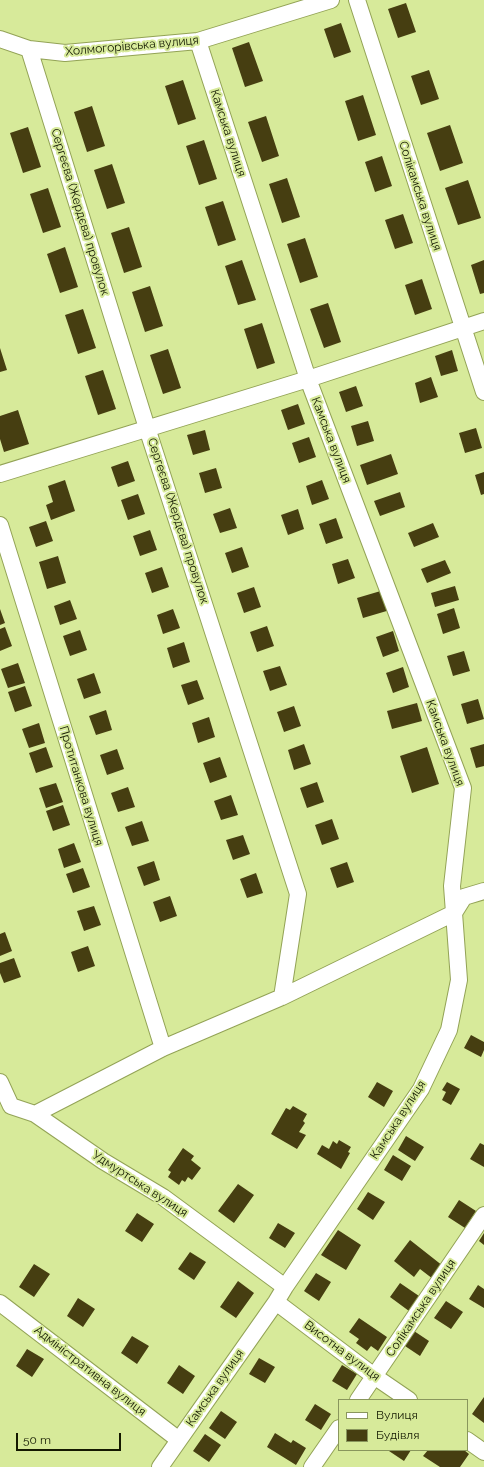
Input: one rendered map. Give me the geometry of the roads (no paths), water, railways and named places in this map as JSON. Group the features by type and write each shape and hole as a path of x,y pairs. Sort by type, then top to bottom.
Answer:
{"street":[{"name":"Холмогорівська вулиця","path":"0,39 29,49 65,53 198,41 331,0"},
{"name":"Солікамська вулиця","path":"357,0 484,392"},
{"name":"Камська вулиця","path":"160,1467 276,1302 421,1089 449,1030 459,980 452,886 463,788 308,379 198,41"},
{"name":"Сергеєва (Жердєва) провулок","path":"29,49 147,428 298,894 282,996"},
{"path":"0,474 308,379 484,321"},
{"name":"Протитанкова вулиця","path":"0,525 163,1048"},
{"path":"35,1114 163,1048 282,996 454,913 464,897 484,891"},
{"name":"Удмуртська вулиця","path":"0,1082 11,1106 35,1114 102,1160 163,1197 285,1287"},
{"name":"Солікамська вулиця","path":"359,1399 484,1215"},
{"name":"Висотна вулиця","path":"276,1302 374,1376 408,1399"},
{"name":"Адміністративна вулиця","path":"0,1303 179,1440"},
{"path":"312,1467 338,1429"},
{"path":"468,1441 484,1452"}]}
